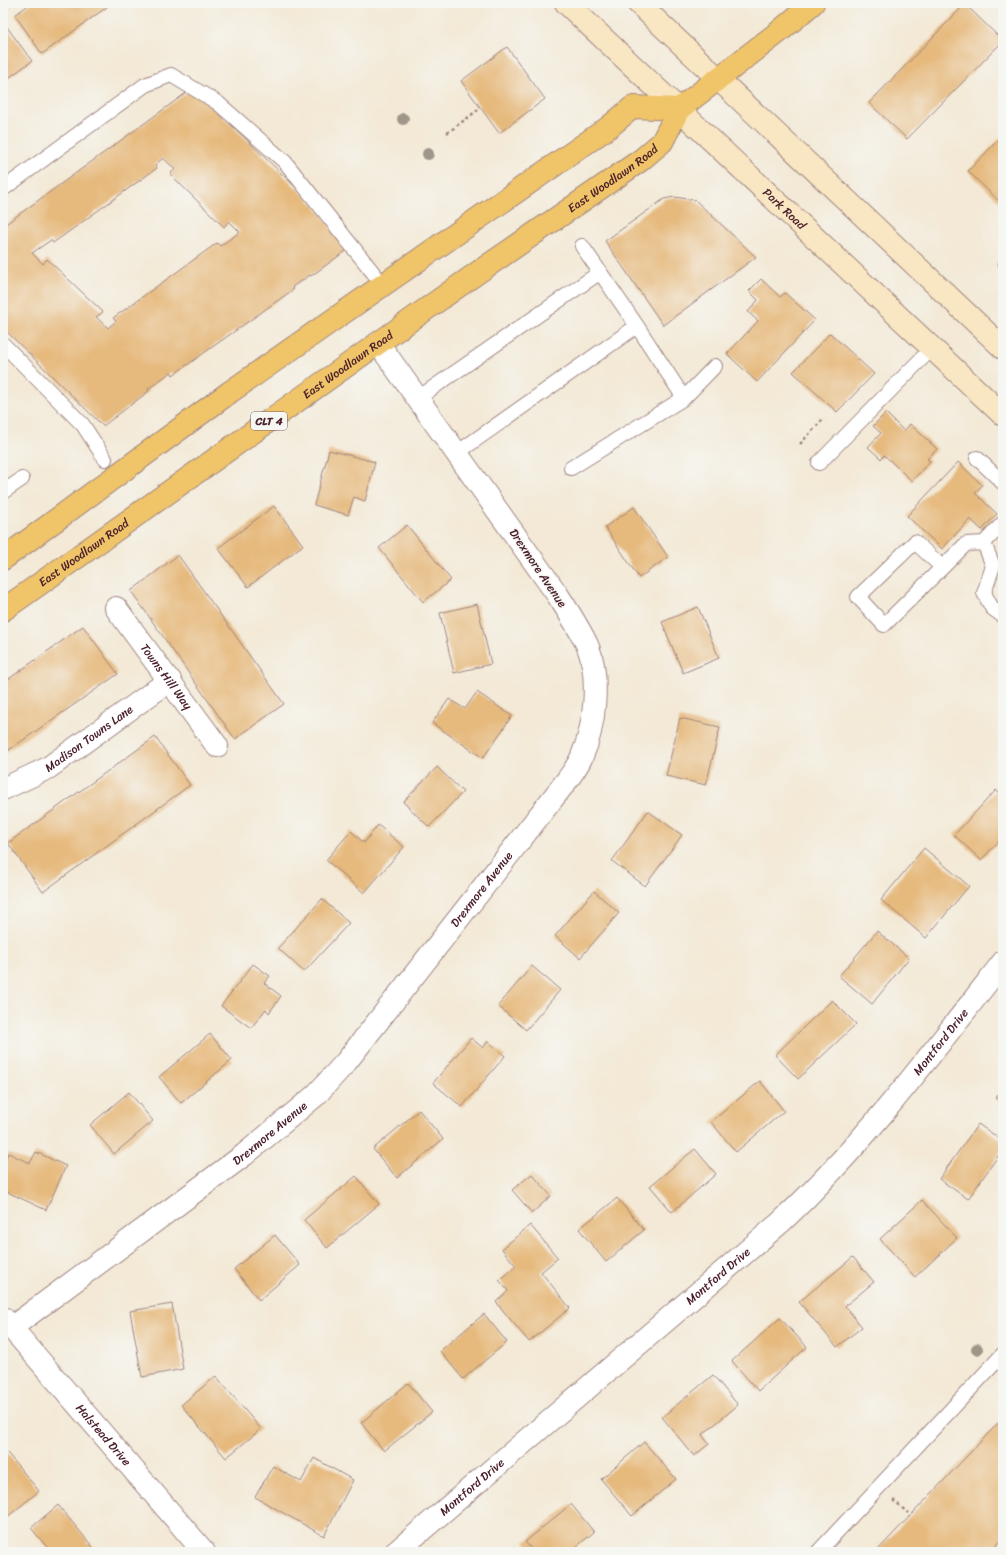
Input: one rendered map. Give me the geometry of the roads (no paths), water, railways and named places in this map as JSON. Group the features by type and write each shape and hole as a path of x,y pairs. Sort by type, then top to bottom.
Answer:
{"main road":[{"name":"Park Road","path":"566,3 1003,415"},
{"path":"638,3 1003,348"},
{"name":"East Woodlawn Road","path":"3,610 477,273 641,160 662,142 679,109 719,79 813,3"},
{"path":"3,559 230,392 609,127 633,107 679,109"}],"street":[{"name":"Drexmore Avenue","path":"7,1323 244,1155 316,1095 346,1062 563,786 582,755 592,726 595,686 589,649 557,594 378,343"},
{"name":"Towns Hill Way","path":"116,608 217,746"},
{"name":"Madison Towns Lane","path":"3,789 48,768 170,680"},
{"name":"Montford Drive","path":"396,1552 781,1222 820,1185 920,1068 1003,962"},
{"name":"Halstead Drive","path":"7,1323 204,1552"}],"lane":[{"path":"3,189 145,85 171,75 218,103 285,162 382,285"},
{"path":"582,246 684,398"},
{"path":"418,398 599,273"},
{"path":"457,453 637,326"},
{"path":"3,344 83,425 105,459"},
{"path":"819,463 932,348"},
{"path":"571,468 684,398 716,366"},
{"path":"977,458 1003,483"},
{"path":"3,492 22,479"},
{"path":"942,567 915,542 858,597 884,625 966,544 984,543 1003,523"},
{"path":"984,543 992,566 984,593 992,608 1003,616"},
{"path":"818,1552 1003,1354"}]}
